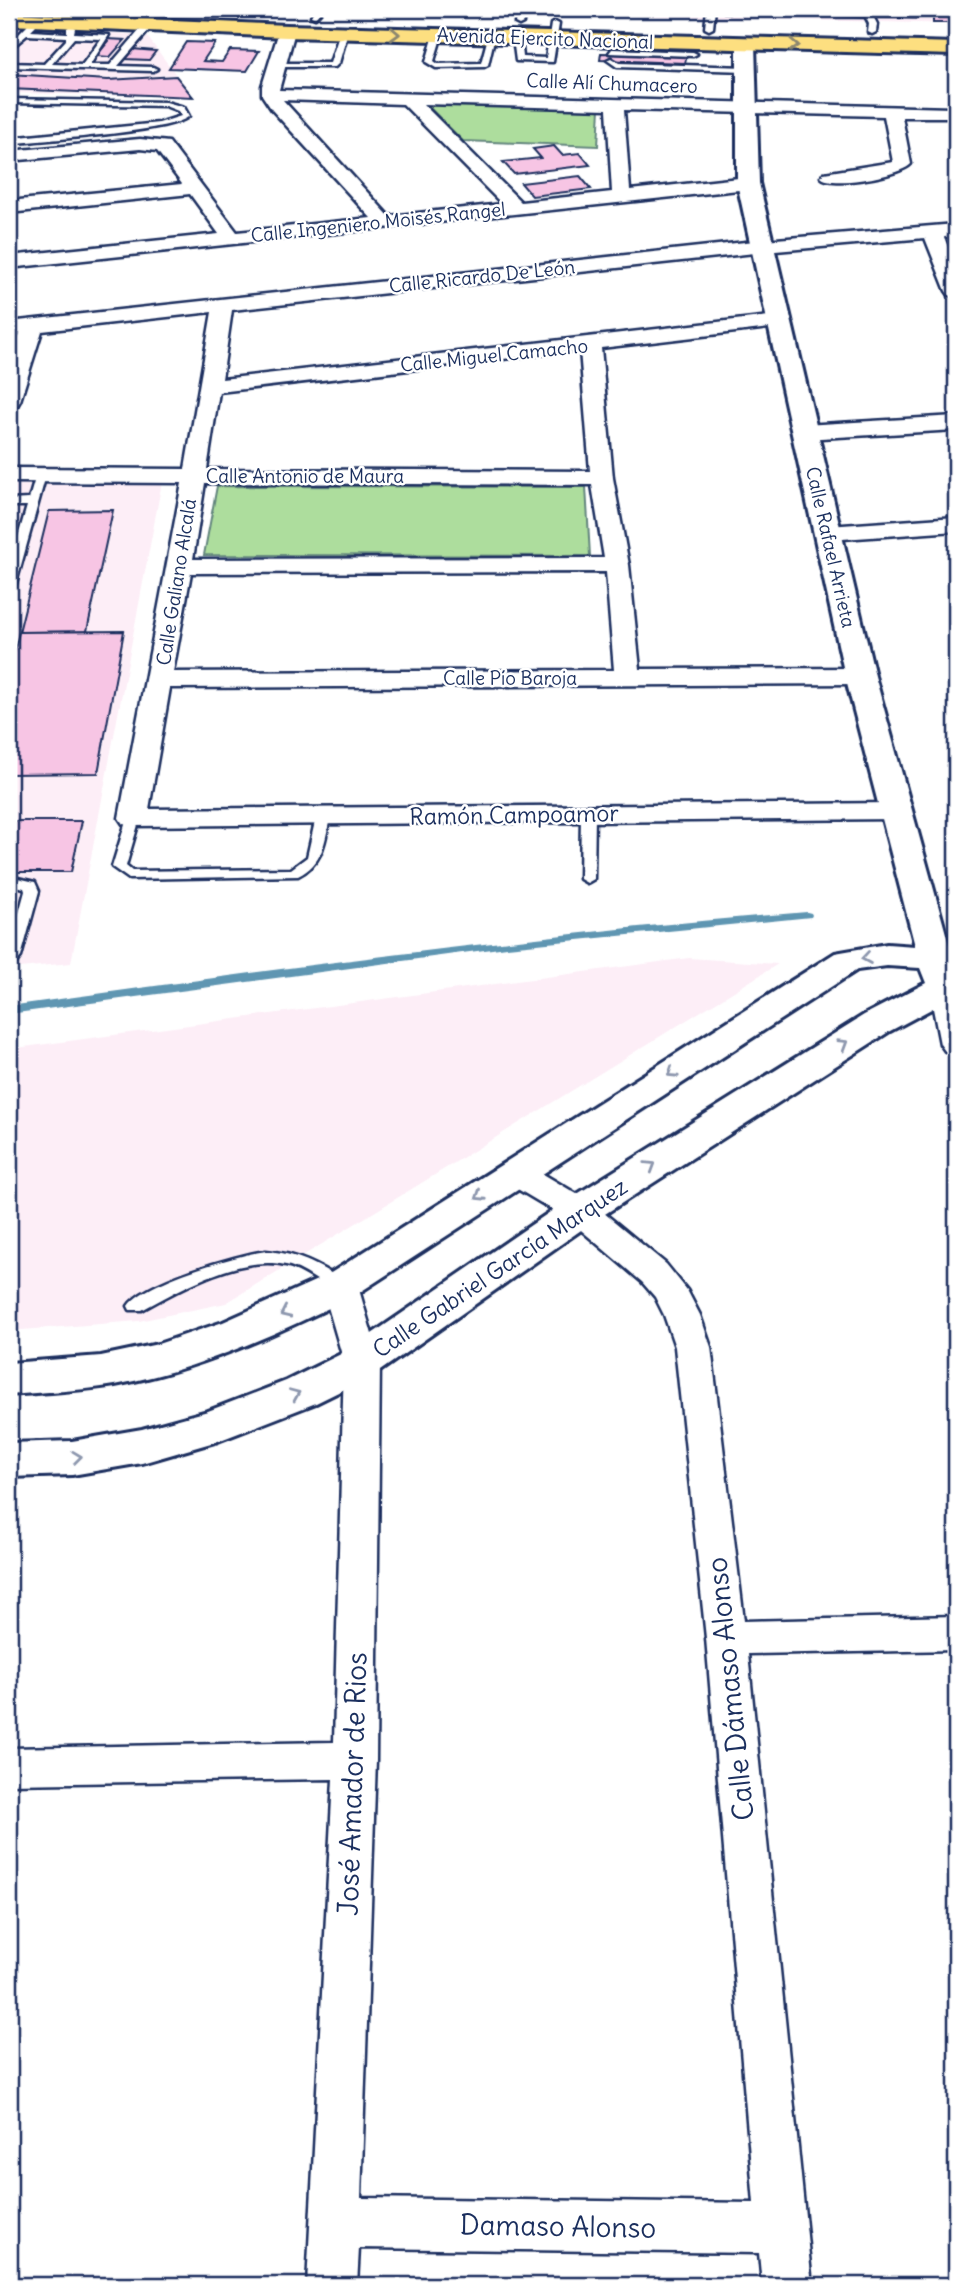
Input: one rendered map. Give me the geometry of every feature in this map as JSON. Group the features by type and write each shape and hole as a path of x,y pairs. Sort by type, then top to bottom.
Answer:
{"main road":[{"name":"Avenida Ejercito Nacional","path":"131,9 317,12 520,23 554,31 612,51 692,48 746,56 956,50"},
{"path":"37,25 152,22 163,18 166,10"},
{"name":"Avenida Ejercito Nacional","path":"554,31 709,28 868,18 956,34"},
{"name":"Avenida Ejercito Nacional","path":"9,19 37,25 111,31 148,26 492,37 520,23"}],"street":[{"path":"287,31 270,86 271,95 278,106 384,221"},
{"name":"Calle Rafael Arrieta","path":"746,56 748,183 860,676 945,978 956,1044"},
{"name":"Calle Alí Chumacero","path":"271,95 951,113"},
{"path":"407,99 516,207"},
{"path":"615,104 621,195"},
{"path":"830,177 892,169 902,164 892,112"},
{"path":"9,156 155,144 166,148 232,238"},
{"name":"Calle Ingeniero Moisés Rangel","path":"9,262 748,183"},
{"path":"9,207 196,188"},
{"name":"Calle Ricardo De León","path":"9,328 764,246 956,230"},
{"path":"932,232 956,291"},
{"name":"Calle Galiano Alcalá","path":"133,818 180,566 223,305"},
{"name":"Calle Miguel Camacho","path":"209,387 590,345 778,321"},
{"path":"9,401 33,325"},
{"path":"590,345 602,478 617,565 628,678"},
{"path":"804,432 956,423"},
{"name":"Calle Antonio de Maura","path":"9,475 602,478"},
{"path":"828,533 956,524"},
{"path":"180,566 617,565"},
{"name":"Calle Pío Baroja","path":"160,680 860,676"},
{"name":"Ramón Campoamor","path":"133,818 896,811"},
{"path":"9,1380 129,1367 192,1351 256,1326 340,1286 847,961 887,955 945,978"},
{"name":"Calle Gabriel García Marquez","path":"9,1460 72,1458 142,1446 205,1429 301,1392 362,1362 580,1211 945,978"},
{"name":"Calle Dámaso Alonso","path":"516,1173 580,1211 654,1273 669,1290 682,1315 693,1347 726,1637 787,2285"},
{"name":"José Amador de Rios","path":"332,2285 355,1760 362,1362 340,1286"},
{"path":"726,1637 956,1633"},
{"path":"9,1766 355,1760"},
{"name":"Damaso Alonso","path":"335,2223 781,2228"}],"lane":[{"path":"709,28 712,9"},
{"path":"810,9 868,18 917,15"},
{"path":"9,48 37,25 73,29"},
{"path":"113,68 148,26"},
{"path":"45,66 73,29"},
{"path":"84,68 111,31"},
{"path":"276,65 332,65 335,63 344,32"},
{"path":"438,35 430,62 436,66 484,65 492,37"},
{"path":"612,51 617,65 692,48 693,67"},
{"path":"612,51 693,67 746,56"},
{"path":"9,65 153,69"},
{"path":"9,101 166,104 181,109 185,116 181,120 159,125 9,141"},
{"path":"9,587 41,475"},
{"path":"9,503 33,502"},
{"path":"587,880 588,814"},
{"path":"133,818 120,867 129,875 293,873 307,867 315,859 323,817"},
{"path":"9,880 24,882 30,885 32,891 14,957 9,962"},
{"path":"136,1306 158,1293 226,1266 270,1257 285,1258 304,1265 340,1286"}],"shaded area":[{"path":"400,9 956,9 956,24 565,14"},
{"path":"9,26 146,35 193,97 9,93"},
{"path":"162,482 71,963 9,969 9,484"},
{"path":"689,958 778,964 226,1303 139,1321 9,1331 9,1049"}],"green space":[{"path":"426,104 600,108 598,146 463,141"},
{"path":"217,486 586,487 590,556 204,555"}],"building":[{"path":"605,9 699,9 699,12"},
{"path":"724,9 750,9 750,13 724,13"},
{"path":"750,9 794,9 794,14 750,13"},
{"path":"933,9 956,9 956,21 933,23"},
{"path":"107,39 125,40 110,57 96,56 108,42 105,42"},
{"path":"186,42 215,43 203,61 222,62 230,50 259,51 247,71 169,68"},
{"path":"132,49 156,51 149,60 125,59"},
{"path":"601,53 687,56 685,63 600,60"},
{"path":"9,74 108,80 176,76 193,97 9,89"},
{"path":"554,146 562,155 580,153 590,165 514,174 503,162 541,158 533,149"},
{"path":"580,176 591,189 532,196 521,183"},
{"path":"113,510 87,631 19,632 49,511"},
{"path":"124,631 98,773 9,774 9,675 19,632"},
{"path":"9,821 82,821 71,872 9,872"}],"waterway":[{"path":"9,1010 507,944 807,915"}]}
